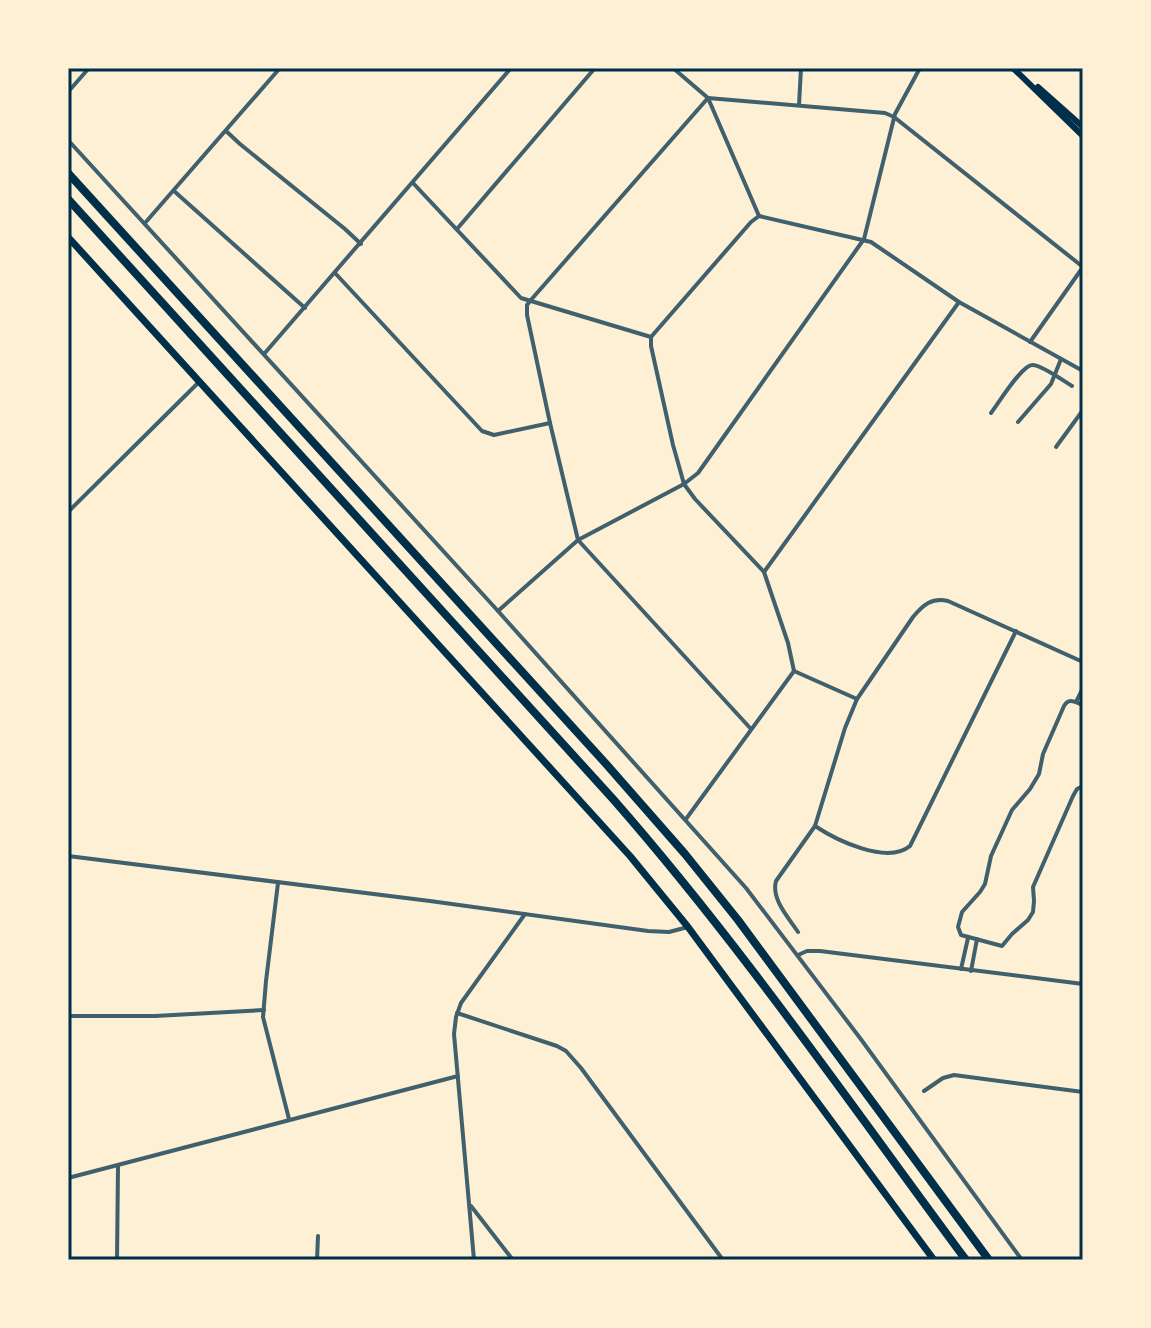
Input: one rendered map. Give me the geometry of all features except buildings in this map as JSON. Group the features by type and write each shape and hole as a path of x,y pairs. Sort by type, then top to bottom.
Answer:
{"highway":[{"path":"68,173 685,854 783,979 989,1260"},
{"path":"68,199 672,866 724,931 966,1260"}],"main road":[{"path":"1016,68 1083,127"},
{"path":"1016,68 1083,136"},
{"path":"68,237 630,856 688,927 934,1260"}],"street":[{"path":"68,92 89,68"},
{"path":"145,223 280,68"},
{"path":"264,355 511,68"},
{"path":"457,229 595,68"},
{"path":"673,68 708,98 759,216"},
{"path":"799,105 801,68"},
{"path":"498,611 578,540 684,484 703,466 864,239 894,117 920,68"},
{"path":"708,98 880,112 894,117 1083,267 1030,342"},
{"path":"708,98 530,301 527,315 578,540 751,729"},
{"path":"226,131 361,244"},
{"path":"68,140 746,888 1022,1260"},
{"path":"413,182 521,298 651,337"},
{"path":"174,191 305,308"},
{"path":"759,216 864,239 959,302 1083,371"},
{"path":"686,819 794,671 764,572 684,484 666,419 651,337 759,216"},
{"path":"335,273 482,431 494,435 550,423"},
{"path":"764,572 959,302"},
{"path":"1018,422 1051,384 1061,359"},
{"path":"991,413 1026,368 1033,365 1072,386"},
{"path":"68,512 199,382"},
{"path":"1056,447 1083,410"},
{"path":"798,932 776,897 774,884 815,826 857,699 923,605 936,600 948,601 1083,662"},
{"path":"815,826 846,843 867,849 895,853 906,850 1016,631"},
{"path":"794,671 857,699"},
{"path":"1076,702 1083,688"},
{"path":"1083,705 1069,701 1064,706 1043,754 1037,778 1009,814 991,856 985,884 962,912 958,930 962,935 1003,946 1028,920 1034,907 1033,887 1074,794 1083,786"},
{"path":"68,856 661,932 688,927"},
{"path":"278,883 264,1010 265,1027 289,1119"},
{"path":"474,1260 454,1034 457,1013 465,997 525,914"},
{"path":"961,969 968,938"},
{"path":"971,971 977,939"},
{"path":"798,955 820,951 1083,984"},
{"path":"68,1016 155,1016 264,1010"},
{"path":"457,1013 551,1043 566,1051 723,1260"},
{"path":"924,1091 943,1078 954,1075 1083,1092"},
{"path":"68,1178 458,1076"},
{"path":"117,1260 118,1166"},
{"path":"470,1204 513,1260"},
{"path":"317,1260 318,1236"}]}
